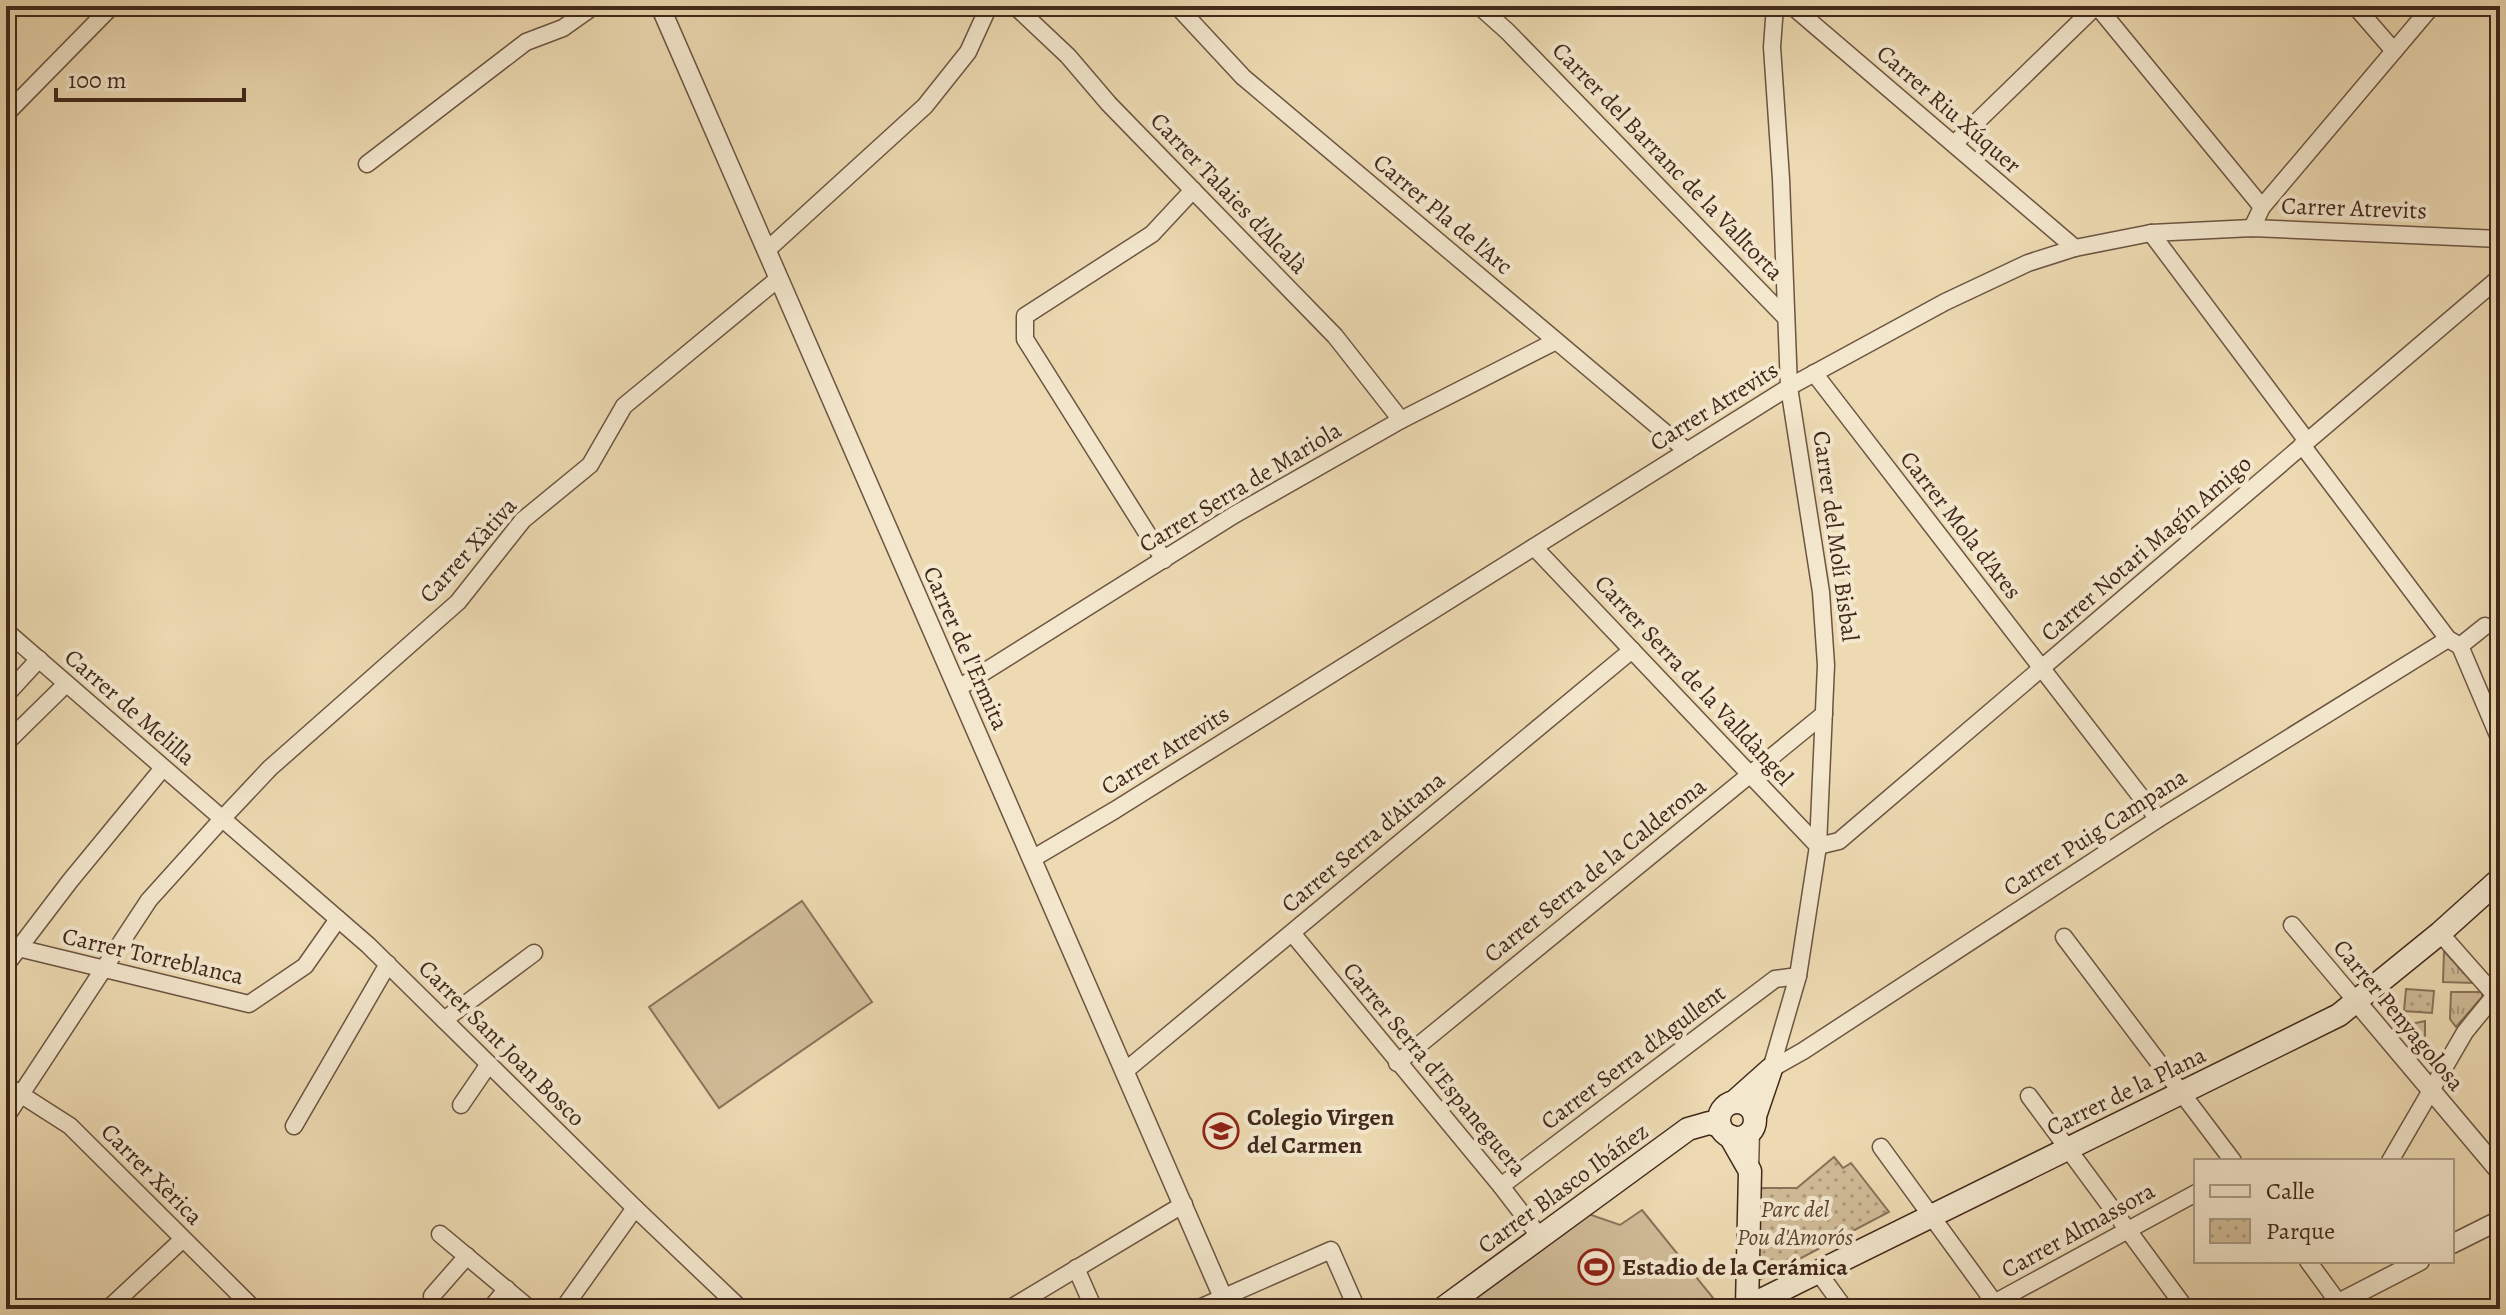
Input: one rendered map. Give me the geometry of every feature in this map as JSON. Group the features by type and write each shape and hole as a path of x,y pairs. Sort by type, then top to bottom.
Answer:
{"main road":[{"name":"Carrer de la Plana","path":"1747,1308 2339,1015 2440,933 2500,879"},
{"path":"1747,1308 1750,1171 1739,1127 1721,1111 1771,1069"},
{"name":"Carrer del Molí Bisbal","path":"1739,1127 1771,1069"},
{"name":"Carrer Blasco Ibáñez","path":"1442,1309 1688,1129 1709,1123 1739,1127"}],"street":[{"path":"6,114 112,6"},
{"path":"367,164 526,42 563,28 594,6"},
{"name":"Carrer de l'Ermita","path":"660,6 1226,1303"},
{"path":"767,250 925,106 968,52 989,6"},
{"name":"Carrer Talaies d'Alcalà","path":"1015,6 1068,56 1109,104 1335,336 1401,420"},
{"name":"Carrer Pla de l'Arc","path":"1177,6 1243,77 1687,451"},
{"name":"Carrer del Barranc de la Valltorta","path":"1479,6 1507,31 1786,318"},
{"name":"Carrer del Molí Bisbal","path":"1771,1069 1798,976 1818,846 1826,665 1821,592 1789,387 1772,47 1775,6"},
{"name":"Carrer Riu Xúquer","path":"1792,6 2075,248"},
{"path":"1954,144 2096,6 2262,207"},
{"path":"2355,6 2394,51"},
{"path":"2252,228 2262,207 2432,6"},
{"path":"1164,560 1025,339 1025,316 1152,234 1193,190"},
{"name":"Carrer Atrevits","path":"1032,859 1789,387 1945,302 2028,263 2075,248 2151,233 2252,228 2500,239"},
{"path":"2151,233 2454,643 2500,740"},
{"name":"Carrer Notari Magín Amigo","path":"1818,846 1839,841 2500,277"},
{"name":"Carrer Xàtiva","path":"6,1117 149,900 222,819 270,768 458,602 523,520 590,465 624,406 779,278"},
{"name":"Carrer Serra de Mariola","path":"957,689 1234,515 1401,420 1556,341"},
{"name":"Carrer Mola d'Ares","path":"1814,373 2158,819"},
{"name":"Carrer Serra de la Valldàngel","path":"1534,547 1818,846"},
{"name":"Carrer Puig Campana","path":"1771,1069 2158,819 2485,626"},
{"name":"Carrer de Melilla","path":"6,631 222,819"},
{"name":"Carrer Serra d'Aitana","path":"1125,1071 1632,650"},
{"path":"6,695 39,659"},
{"path":"6,743 66,684"},
{"name":"Carrer Serra de la Calderona","path":"1397,1063 1824,714"},
{"path":"6,965 12,947 163,768"},
{"name":"Carrer Sant Joan Bosco","path":"222,819 388,964 741,1309"},
{"name":"Carrer Torreblanca","path":"12,947 249,1004 305,966 338,919"},
{"name":"Carrer Penyagolosa","path":"2292,925 2500,1172"},
{"name":"Carrer Serra d'Espaneguera","path":"1292,933 1540,1237"},
{"path":"2391,1159 2465,1032 2498,995 2440,933"},
{"path":"2064,937 2232,1159"},
{"path":"444,1020 534,953"},
{"path":"294,1126 388,964"},
{"name":"Carrer Serra d'Agullent","path":"1501,1186 1775,979 1798,976"},
{"path":"461,1105 489,1064"},
{"name":"Carrer Xèrica","path":"6,1085 70,1126 254,1309"},
{"path":"2029,1096 2186,1309"},
{"path":"1881,1147 1932,1216 1992,1307"},
{"name":"Carrer Almassora","path":"1992,1307 2194,1194"},
{"path":"1009,1309 1184,1204"},
{"path":"563,1309 635,1208"},
{"path":"2454,1243 2500,1220"},
{"path":"440,1234 530,1309"},
{"path":"108,1309 183,1239"},
{"path":"1197,1309 1226,1303 1331,1250 1357,1309"},
{"path":"432,1296 467,1256"},
{"path":"2310,1263 2336,1307 2416,1263"},
{"path":"2320,1277 2329,1263"},
{"path":"1076,1268 1094,1309"},
{"path":"1818,1272 1845,1309"},
{"path":"490,1309 507,1289"}],"green space":[{"path":"802,901 872,1002 719,1108 649,1007"},
{"path":"2444,951 2473,983 2443,982"},
{"path":"2406,989 2434,991 2432,1013 2404,1011"},
{"path":"2451,992 2482,992 2482,997 2456,1027 2450,1019"},
{"path":"2425,1021 2425,1060 2402,1026"},
{"name":"Parc del Pou d'Amorós","path":"1834,1157 1843,1168 1851,1163 1889,1212 1757,1281 1760,1188 1797,1188"},
{"name":"Estadio de la Cerámica","path":"1642,1210 1722,1309 1447,1309 1580,1211 1620,1225"}],"place":[{"name":"Colegio Virgen del Carmen","path":"1221,1131"},
{"name":"Estadio de la Cerámica","path":"1596,1267"}]}
